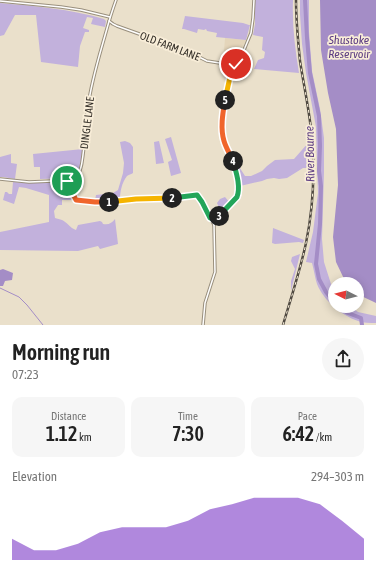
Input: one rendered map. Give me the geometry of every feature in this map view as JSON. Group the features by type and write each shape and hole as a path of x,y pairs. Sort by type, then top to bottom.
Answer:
{"street":[{"name":"DINGLE LANE","path":"116,0 91,88 82,163 76,180 74,196 76,200 102,202 174,198 198,195 214,225"},
{"path":"202,325 205,303 215,272 214,225 216,220 237,197 239,192 233,162 223,136 224,108 231,74 251,33 254,0"},
{"path":"0,2 61,7 110,17"},
{"name":"OLD FARM LANE","path":"109,21 114,25 156,40 178,50 195,55 207,61 236,64"},
{"path":"108,28 114,25"},
{"path":"226,64 231,74"},
{"path":"0,179 29,182 76,180"},
{"path":"210,218 216,220"}],"shaded area":[{"path":"255,0 293,0 294,37 299,73 254,69 258,60 264,58 265,52 262,50 263,37 253,35 255,24"},
{"path":"300,0 309,0 309,32 312,71 324,138 322,239 324,262 329,277 328,301 316,282 312,263 306,262 313,232 318,193 316,127 306,73"},
{"path":"0,3 52,8 78,13 104,19 106,21 105,27 91,24 93,18 87,17 83,28 89,30 89,32 85,32 80,46 78,67 41,62 36,15 15,15 4,35 0,36"},
{"path":"185,16 250,25 246,40 216,37 217,33 207,31 206,29 198,29 197,33 182,29"},
{"path":"225,38 246,40 235,62 223,63"},
{"path":"171,137 181,173 171,176 168,162 172,160 165,139"},
{"path":"125,141 130,143 133,147 133,173 127,176 124,181 120,199 95,201 96,195 113,193 118,190 124,163 120,142"},
{"path":"159,141 164,163 156,164 154,142"},
{"path":"309,142 311,168 303,168 287,178 267,179 240,186 236,165 238,165 245,176 251,176 262,171 275,160 294,159"},
{"path":"83,149 79,170 74,178 40,179 40,167 34,167 33,154"},
{"path":"11,154 11,163 17,164 15,179 0,177 0,157"},
{"path":"13,182 75,182 72,200 62,200 62,205 58,205 54,211 55,218 64,221 76,230 78,225 100,221 103,224 107,224 111,223 115,219 118,244 100,249 98,246 78,251 0,250 0,232 49,222 49,195 19,187 14,204 3,200 5,192 12,194"},
{"path":"225,197 230,203 221,212 217,203 220,199"},
{"path":"273,228 304,240 303,243 272,243"},
{"path":"300,254 291,291 291,281 295,269 291,261 292,257"},
{"path":"342,313 362,313 376,316 376,323 364,323"}],"water":[{"name":"Shustoke Reservoir","path":"320,0 376,0 376,303 364,297 364,277 343,277 336,262 333,237 338,185 336,129 321,50"},
{"path":"3,269 13,273 12,280 5,281 3,286 0,286 0,270"}],"waterway":[{"name":"River Bourne","path":"305,0 310,73 319,116 319,171 321,186 320,224 316,264 319,279 328,294"},
{"path":"0,288 19,297 43,325"},
{"name":"River Bourne","path":"348,313 361,318 362,325"}],"railway":[{"path":"283,325 306,243 313,191 312,139 300,61 296,0"}],"route":[{"path":"67,181 76,180 74,196 76,200 79,201 102,202 174,198 197,195 210,218 216,220 237,197 239,192 235,168 224,141 222,131 225,100 230,77 236,64"}]}
